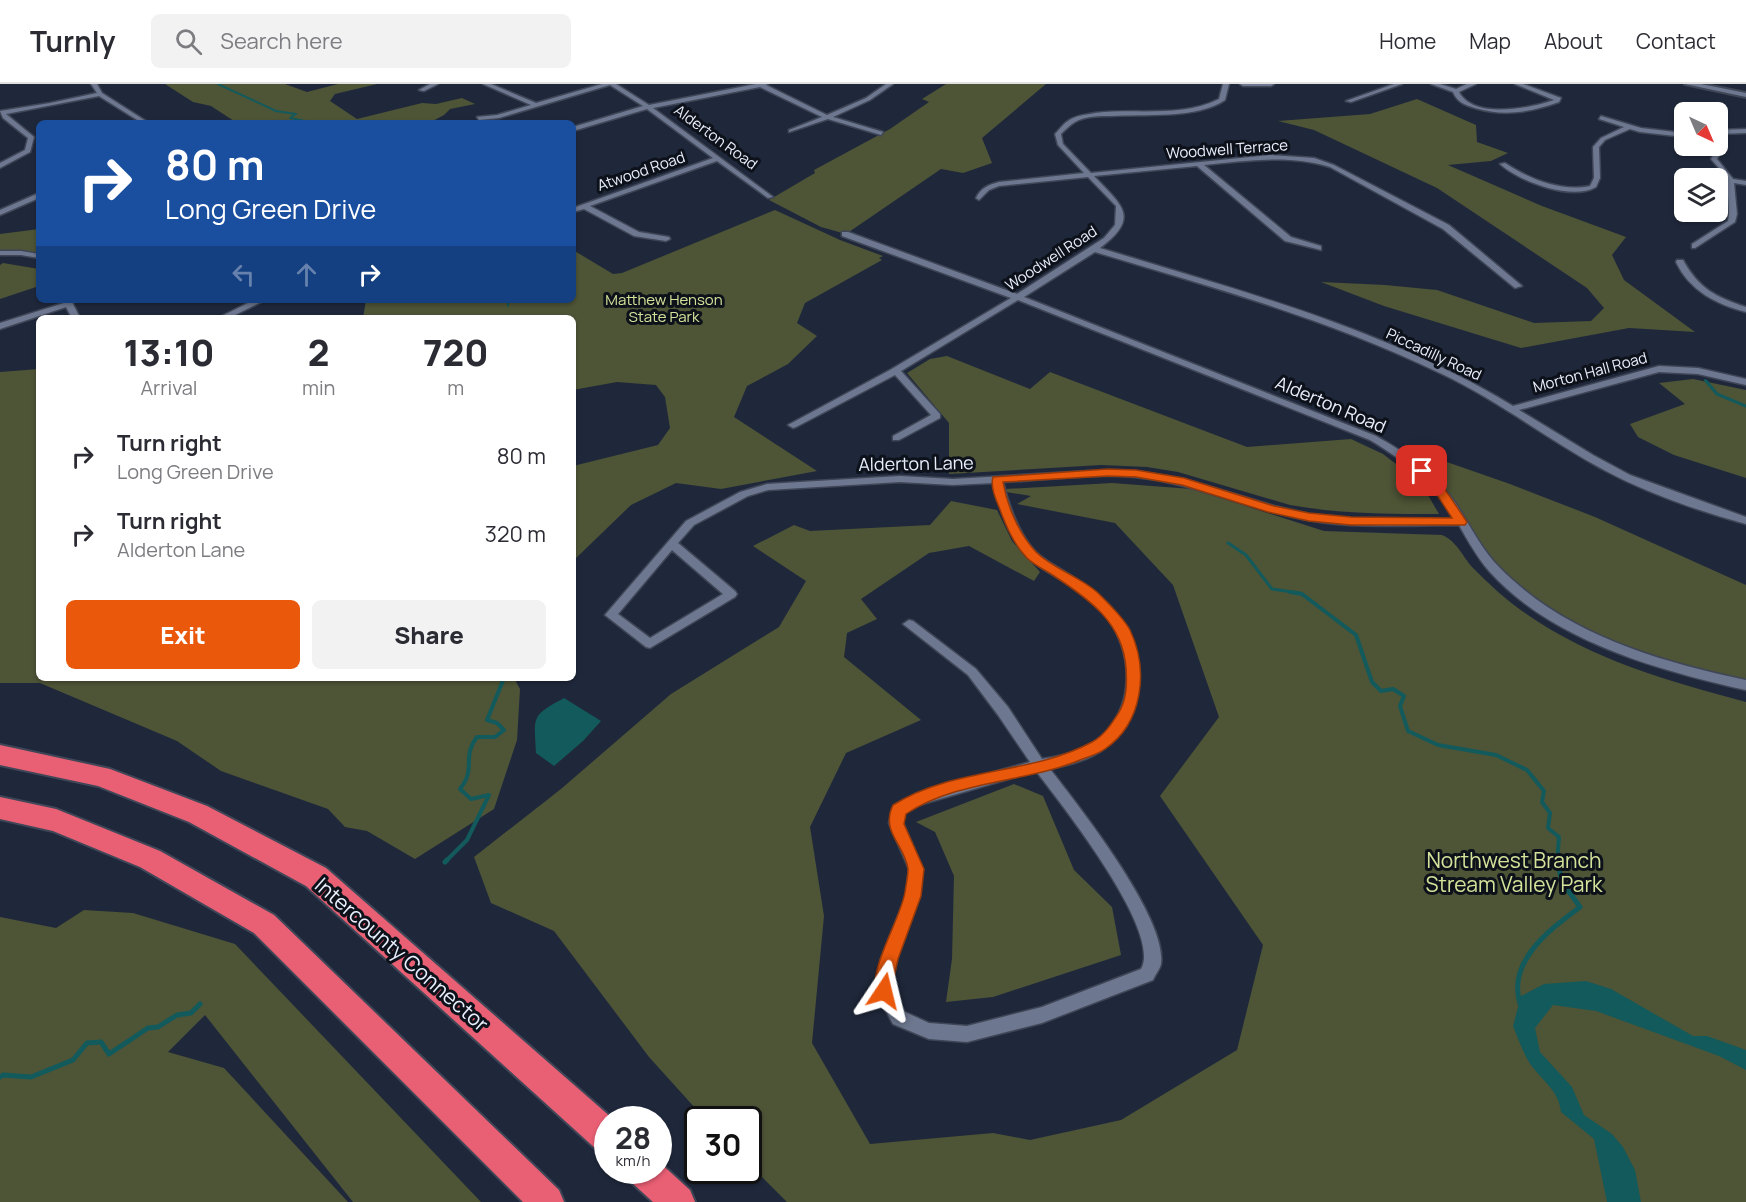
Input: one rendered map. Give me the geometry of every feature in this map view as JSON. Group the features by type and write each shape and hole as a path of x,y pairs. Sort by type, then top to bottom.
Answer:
{"highway":[{"name":"Intercounty Connector","path":"0,755 101,776 177,805 316,877 594,1124"},
{"path":"0,808 56,820 150,859 264,924 547,1202"},
{"path":"658,1184 678,1202"}],"main road":[{"path":"1689,84 1746,93"},
{"path":"1707,84 1746,93"}],"street":[{"path":"94,84 100,94 141,120"},
{"path":"422,90 435,84"},
{"path":"486,84 535,105"},
{"path":"479,118 496,117 610,84"},
{"name":"Alderton Road","path":"610,84 646,107 771,197"},
{"path":"576,128 646,107 763,84 794,104 826,117 881,133"},
{"path":"791,131 872,97 890,84"},
{"name":"Woodwell Road","path":"793,425 833,406 1018,297 1094,249 1117,229 1119,206 1060,144 1058,134 1071,121 1081,117 1105,114 1197,109 1222,100 1226,84"},
{"path":"1243,84 1271,84"},
{"path":"1349,101 1399,84"},
{"path":"1434,84 1457,91 1473,84"},
{"path":"1457,91 1458,97 1467,103 1498,112 1539,108 1557,101 1558,98 1552,95 1518,84"},
{"path":"1,112 50,105 100,94"},
{"path":"1,112 31,137 28,151"},
{"path":"1601,118 1629,127 1674,135"},
{"path":"1503,164 1519,176 1565,189 1582,191 1593,187 1597,178 1596,147 1603,140 1629,127"},
{"path":"1728,132 1746,131"},
{"path":"0,166 28,151 36,151"},
{"path":"1695,246 1731,222 1733,214 1735,205 1730,177 1714,159 1716,156"},
{"name":"Woodwell Terrace","path":"979,198 985,188 998,184 1287,157 1327,164 1446,227 1518,286"},
{"name":"Atwood Road","path":"576,209 719,159"},
{"path":"1198,164 1288,239 1318,248"},
{"path":"1730,180 1746,183"},
{"path":"0,213 36,196"},
{"path":"584,206 637,234 666,239"},
{"name":"Alderton Road","path":"845,234 1018,297 1372,438 1405,458 1429,477 1446,497 1480,551 1502,576 1524,595 1581,631 1664,665 1746,685"},
{"name":"Piccadilly Road","path":"1094,249 1235,292 1363,337 1447,372 1612,470 1668,494 1746,521"},
{"path":"0,253 36,256"},
{"path":"1680,262 1686,278 1705,292 1746,310"},
{"path":"0,326 65,303"},
{"path":"228,315 254,303"},
{"name":"Morton Hall Road","path":"1512,409 1659,369 1698,371 1746,382"},
{"path":"895,370 937,416 897,438"},
{"name":"Alderton Lane","path":"672,544 731,594 650,645 611,615 690,523 744,494 767,488 900,479 953,482 1108,473 1136,474 1184,482 1272,509 1309,517 1351,521 1461,522"},
{"path":"909,624 972,672 1003,711 1039,765 1108,857 1141,918 1151,944 1153,963 1147,975 1042,1015 967,1034 929,1031 898,1018 884,991 889,959 913,896 916,869 896,824 899,810 925,796 1039,765 1062,761 1099,746 1114,732 1131,705 1134,681 1132,656 1123,630 1091,594 1032,556 1016,535 999,494 997,479"}],"green space":[{"path":"165,84 285,84 307,92 338,84 377,84 335,94 330,101 357,119 422,103 436,104 462,98 475,104 450,109 435,120 232,120 211,106 193,102"},
{"path":"946,84 1046,84 982,138 992,163 963,173 941,169 846,234 821,227 769,200 815,173 814,170 890,129 929,102 922,99"},
{"path":"1417,99 1476,125 1477,142 1508,153 1491,161 1448,165 1542,206 1626,237 1612,255 1624,280 1695,332 1629,328 1521,348 1384,306 1321,282 1437,290 1534,323 1591,321 1604,308 1587,288 1437,188 1314,130 1278,121 1370,114"},
{"name":"Matthew Henson State Park","path":"775,210 840,240 883,256 879,258 882,260 805,303 797,323 817,336 788,364 747,386 734,417 817,471 721,489 676,483 631,505 576,558 576,465 658,445 670,428 665,397 656,385 617,382 576,389 576,315 364,315 366,303 576,303 576,252 613,274 622,273"},
{"path":"36,229 36,256 0,253 0,234"},
{"path":"3,263 36,268 36,287 0,299 0,265"},
{"path":"947,356 1030,389 1050,372 1247,447 1351,439 1383,454 1400,467 1425,490 1439,514 1364,513 1308,508 1290,505 1178,472 1147,467 1101,465 949,474 949,423 907,373 930,359"},
{"path":"36,369 36,681 516,681 520,689 517,740 494,809 415,859 367,831 345,827 328,809 221,771 177,741 40,683 0,683 0,372"},
{"path":"1693,379 1746,390 1746,478 1674,455 1638,437 1630,424 1685,404 1659,383"},
{"path":"1405,457 1444,461 1510,484 1595,517 1746,585 1746,685 1710,678 1581,631 1496,570 1450,504"},
{"name":"Northwest Branch Stream Valley Park","path":"1112,483 1192,489 1324,531 1442,535 1456,545 1473,568 1498,592 1518,608 1577,644 1659,677 1746,702 1746,1202 787,1202 762,1177 762,1106 693,1106 649,1057 554,931 491,903 474,857 561,789 671,694 779,627 806,581 753,546 794,525 810,531 930,525 951,501 997,510 1012,541 1040,572 1034,581 969,546 929,553 861,599 877,619 847,633 844,657 921,720 846,753 810,827 824,916 812,1043 870,1144 993,1133 1030,1140 1121,1120 1237,1050 1263,945 1160,796 1219,717 1173,585 1115,523 1017,504 1031,496 1006,492 1005,489"},
{"path":"1014,784 1043,796 1074,870 1112,907 1121,955 993,997 946,1002 952,959 954,876 935,832 916,822"},
{"path":"84,910 133,913 235,944 481,1202 353,1202 205,1015 168,1052 224,1068 348,1202 0,1202 0,917 56,928"}],"shaded area":[{"path":"564,698 601,721 583,741 554,766 536,753 535,724 545,709"},
{"path":"1586,981 1611,989 1693,1036 1707,1036 1746,1050 1746,1070 1719,1056 1596,1011 1553,1005 1535,1028 1540,1052 1572,1087 1584,1115 1612,1134 1623,1147 1635,1170 1641,1202 1607,1202 1594,1139 1561,1112 1556,1096 1526,1057 1513,1026 1521,996 1544,984"}],"waterway":[{"path":"218,84 276,111 296,114 290,118 300,120"},
{"path":"1706,381 1717,394 1746,406"},
{"path":"1228,543 1246,555 1272,589 1299,593"},
{"path":"1290,592 1302,594 1356,635 1372,682 1381,691 1393,689 1404,696 1400,706 1408,731 1438,745 1496,755 1527,770 1544,791 1542,802 1550,813 1548,828 1559,837 1557,861"},
{"path":"445,862 467,840 489,795 471,799 460,789 468,775 470,751 477,737 495,737 504,730 497,723 487,720 503,681"},
{"path":"1522,1009 1518,993 1519,977 1524,963 1543,938 1580,907 1562,882 1557,861"},
{"path":"0,1077 3,1075 31,1077 73,1060 87,1043 101,1042 109,1054 148,1028 158,1027 177,1015 191,1013 200,1004"}],"route":[{"path":"884,991 889,959 913,896 916,869 896,824 899,810 915,800 957,786 1062,761 1099,746 1114,732 1131,705 1134,681 1132,656 1123,630 1091,594 1032,556 1016,535 999,494 997,479 1108,473 1136,474 1184,482 1272,509 1309,517 1351,521 1461,522 1436,484 1422,471"}]}
